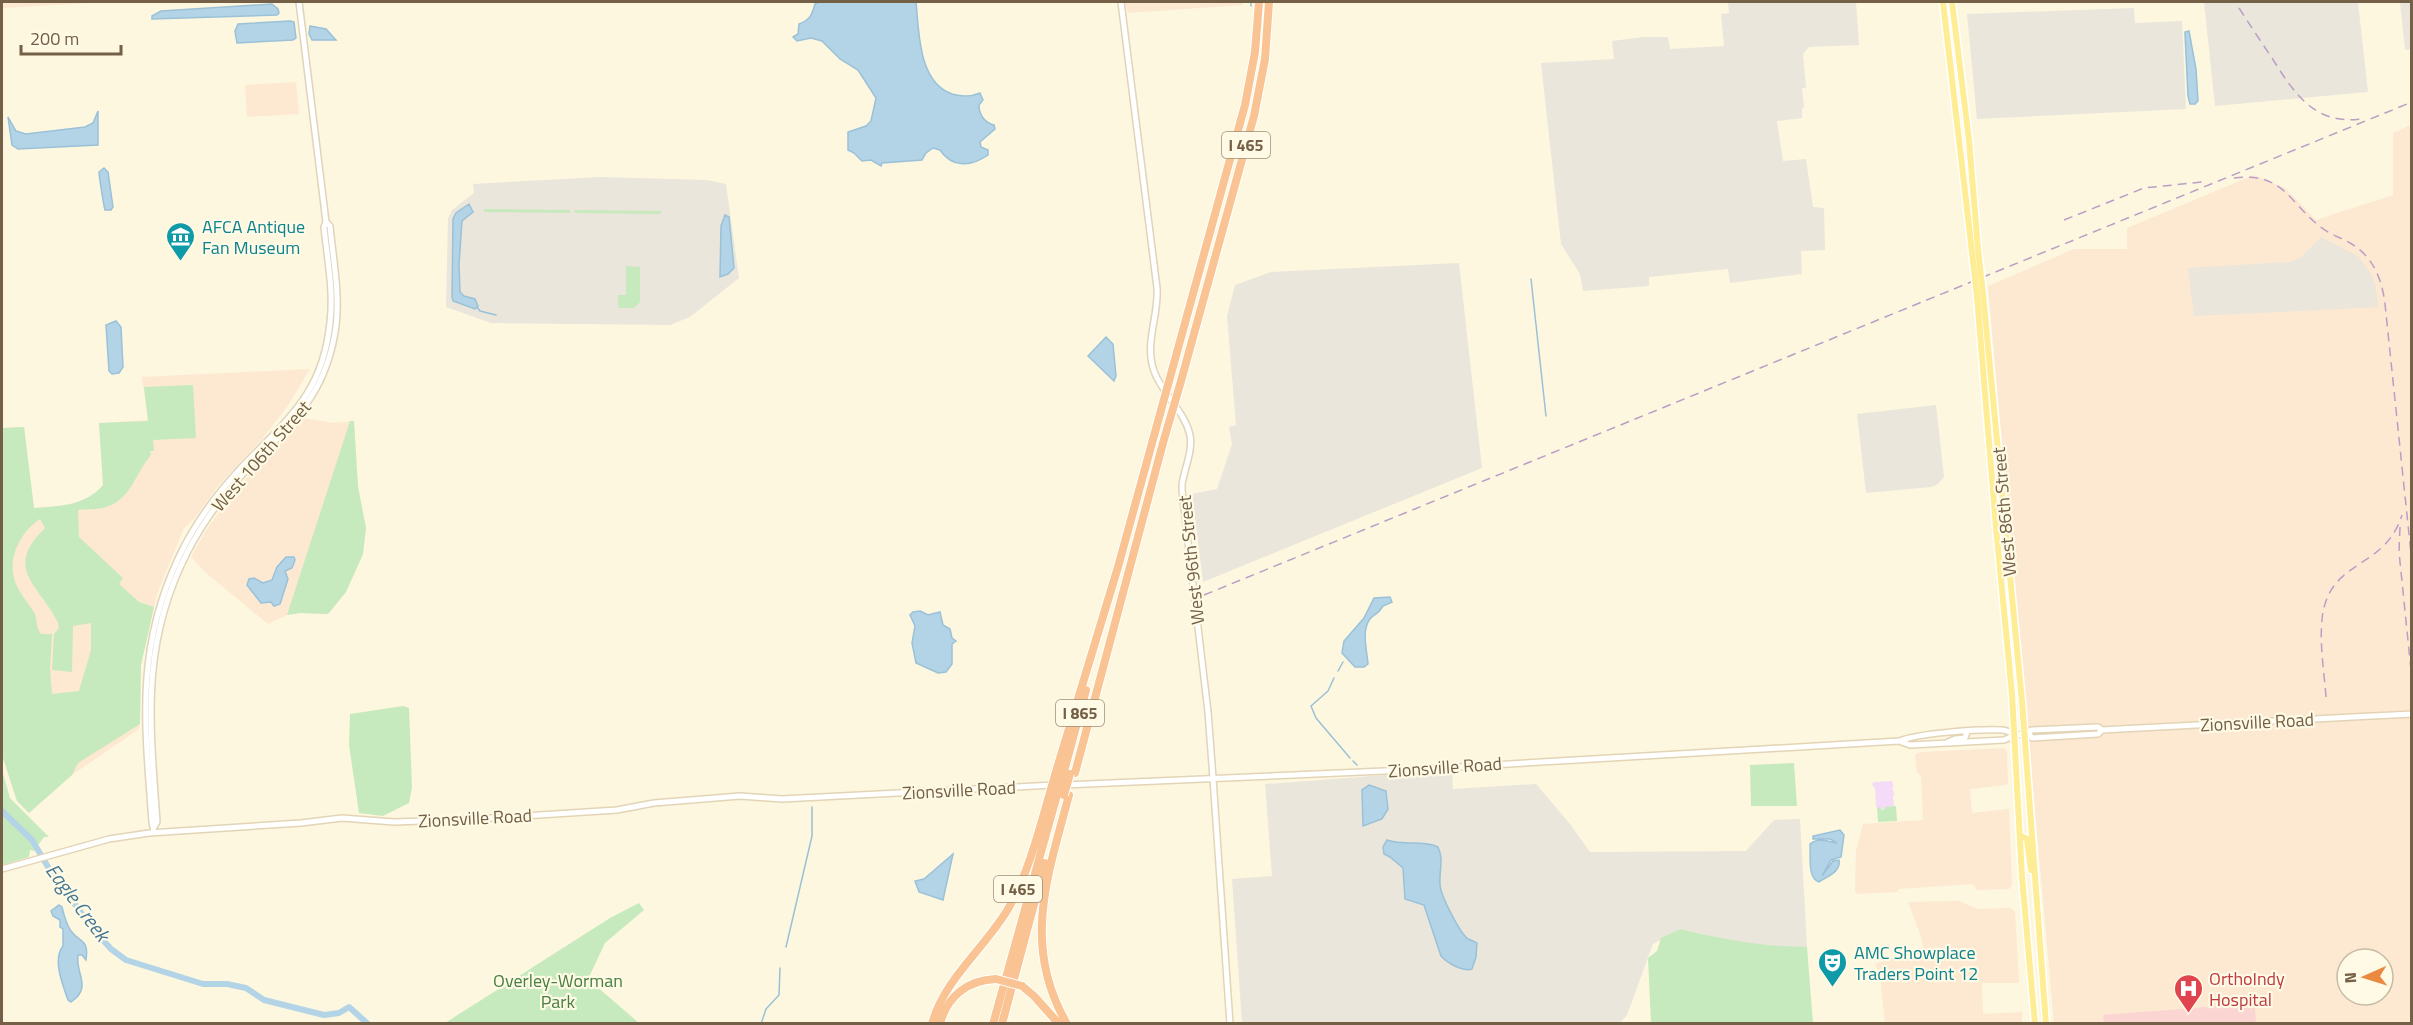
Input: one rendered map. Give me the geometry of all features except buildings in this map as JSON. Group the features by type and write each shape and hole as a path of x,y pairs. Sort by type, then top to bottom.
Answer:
{"highway":[{"name":"I 465","path":"1118,567 1245,105 1254,58 1258,2"},
{"name":"I 465","path":"1067,1023 1054,998 1046,974 1041,927 1043,900 1060,795 1101,671 1257,104 1265,59 1269,2"},
{"name":"I 865","path":"993,1023 1066,774 1094,652 1118,567"},
{"name":"I 465","path":"932,1023 947,990 998,924 1012,902 1060,795"},
{"name":"I 865","path":"1002,1023 1060,795"},
{"path":"940,1023 946,1006 958,993 975,982 996,979 1022,986 1035,996 1059,1023"}],"main road":[{"name":"West 106th Street","path":"154,829 144,704 147,663 154,624 169,578 198,522 231,480 291,417 317,374 328,340 331,312 324,227 326,222 299,2"},
{"name":"West 96th Street","path":"1121,2 1157,288 1157,313 1151,339 1152,363 1159,382 1184,419 1190,436 1189,456 1182,484 1183,499 1208,712 1230,1023"},
{"name":"West 86th Street","path":"1943,2 1975,250 2027,734 2046,1023"},
{"name":"West 86th Street","path":"1952,2 1969,140 1975,250"},
{"path":"1957,112 1963,125 1964,138 1969,140"},
{"name":"West 86th Street","path":"1980,295 2015,735 2022,877 2035,1023"},
{"name":"Zionsville Road","path":"1899,741 1910,745 2004,740 2015,735 2027,734 2031,738 2098,734 2102,730 2412,714"},
{"name":"Zionsville Road","path":"2,869 154,829 302,823 342,818 394,822 479,819 617,810 654,803 740,796 782,799 1395,770 1899,741 1911,736 2005,730 2015,735"},
{"path":"1946,743 1954,738 1965,738 1967,732"},
{"path":"2021,836 2027,839 2035,882"}],"shaded area":[{"path":"2,2 108,2 2,8"},
{"path":"1125,2 1243,2 1243,5 1128,13"},
{"path":"1728,2 1856,2 1859,45 1809,47 1803,54 1806,88 1802,88 1804,107 1802,118 1777,121 1783,161 1806,159 1813,207 1824,208 1825,250 1801,251 1802,274 1730,283 1728,269 1649,277 1649,286 1583,291 1580,274 1561,244 1541,63 1614,59 1612,41 1644,37 1668,37 1670,49 1724,46 1721,14 1729,13"},
{"path":"2204,2 2358,2 2368,92 2215,106"},
{"path":"2400,3 2411,3 2411,49 2405,50"},
{"path":"2134,8 2135,23 2182,21 2186,109 1977,119 1967,14"},
{"path":"296,82 299,114 247,117 245,85"},
{"path":"2411,125 2411,1023 2054,1023 1988,286 2074,249 2127,249 2127,228 2254,175 2285,188 2316,220 2393,195 2393,133"},
{"path":"600,177 707,180 726,184 739,278 690,317 670,325 491,323 446,307 448,218 452,210 474,193 473,184"},
{"path":"2321,237 2358,256 2370,272 2376,287 2378,307 2194,316 2188,268 2289,262 2300,258"},
{"path":"1459,263 1482,468 1203,582 1192,494 1217,489 1232,444 1229,427 1236,425 1227,316 1235,285 1271,272"},
{"path":"310,369 287,407 262,439 218,486 194,519 184,528 157,594 141,665 139,729 72,775 29,813 17,801 2,755 2,428 24,427 34,508 68,505 95,495 103,485 99,423 148,420 142,377"},
{"path":"1936,405 1944,477 1938,484 1931,487 1866,493 1857,414"},
{"path":"302,418 333,423 354,421 358,487 366,528 363,554 346,592 328,614 287,615 268,624 206,573 191,557 205,532 235,490 288,436"},
{"path":"2004,748 2007,751 2008,783 1970,789 1972,813 2009,809 2012,885 2009,889 1977,890 1973,884 1899,889 1897,892 1858,894 1855,892 1856,851 1863,824 1923,820 1921,775 1917,773 1915,755 1921,752"},
{"path":"1452,770 1453,789 1536,784 1590,852 1746,851 1774,820 1800,819 1807,947 1744,944 1680,929 1653,944 1627,1015 1620,1023 1242,1023 1232,879 1272,876 1265,784"},
{"path":"1892,781 1895,795 1893,795 1894,806 1880,810 1876,807 1875,789 1872,784"},
{"path":"1959,901 1978,909 2010,908 2015,911 2019,983 1982,983 1983,1014 2022,1012 2022,1023 1885,1023 1880,976 1875,964 1923,947 1908,902"},
{"name":"OrthoIndy Hospital","path":"2248,1004 2255,1008 2256,1023 2104,1023 2103,1015"}],"green space":[{"path":"484,209 570,210 570,213 484,212"},
{"path":"575,210 661,211 661,214 575,213"},
{"path":"626,266 640,267 640,302 634,308 619,308 618,306 618,295 626,295"},
{"path":"193,385 196,438 153,440 154,451 150,451 151,455 122,498 103,508 78,510 79,537 123,578 119,584 139,602 154,607 141,665 140,724 78,763 72,775 29,813 17,801 2,755 2,428 24,427 34,508 72,504 88,497 103,485 99,423 148,421 144,387","holes":["40,519 45,528 32,543 26,555 25,566 29,577 58,623 59,628 54,634 52,670 72,672 73,626 91,623 91,650 79,691 52,694 50,669 52,634 41,634 34,612 18,588 13,575 14,556 26,531"]},
{"path":"350,421 354,421 358,487 366,528 363,554 346,592 328,614 287,615"},
{"path":"403,706 409,708 412,787 409,803 383,816 359,813 349,745 350,714"},
{"path":"1794,763 1797,806 1751,806 1750,765"},
{"path":"2,770 10,798 49,837 44,837 34,851 30,850 29,857 2,865"},
{"path":"1896,806 1897,821 1878,822 1877,808 1880,807 1881,810 1885,807"},
{"name":"Overley-Worman Park","path":"639,903 644,910 605,943 588,979 639,1023 445,1023 610,918"},
{"path":"1680,929 1743,942 1807,947 1813,1023 1651,1023 1648,958 1657,951 1661,938"}],"water":[{"path":"819,2 916,2 922,54 932,79 952,94 966,96 980,93 983,100 979,105 981,115 994,125 995,129 980,142 981,147 988,150 988,155 975,162 962,164 950,160 940,150 933,148 922,160 882,163 881,166 871,160 862,161 848,150 848,132 866,126 871,121 876,98 858,70 840,59 822,41 811,38 797,41 793,37 798,34 799,24 808,19 815,4"},
{"path":"272,4 278,9 277,15 152,19 152,16 161,11"},
{"path":"294,22 296,38 293,40 237,43 235,31 238,24"},
{"path":"310,26 326,29 336,40 312,40 309,34"},
{"path":"2189,31 2196,69 2198,101 2195,104 2190,104 2188,96 2185,32"},
{"path":"98,111 98,145 18,149 12,145 8,117 16,131 26,134 85,127 93,123"},
{"path":"104,168 108,172 113,207 111,210 105,210 103,198 99,172"},
{"path":"469,204 473,212 462,221 460,292 464,296 475,299 478,306 475,309 453,301 452,297 453,219 456,213"},
{"path":"725,215 729,217 734,268 728,274 720,277 721,226"},
{"path":"116,321 121,327 123,367 119,373 112,374 109,371 106,325"},
{"path":"1106,337 1113,344 1116,376 1114,381 1088,356"},
{"path":"286,557 294,557 295,560 292,568 285,571 288,579 280,604 274,606 271,602 261,603 247,585 249,579 254,578 263,583 272,580 277,567"},
{"path":"1390,597 1392,602 1383,606 1367,624 1365,641 1368,664 1364,667 1355,667 1342,653 1344,641 1364,618 1374,598"},
{"path":"920,611 928,615 940,612 943,625 950,629 952,638 956,641 952,644 952,664 946,672 938,673 916,663 912,643 915,626 910,615"},
{"path":"1369,785 1386,791 1388,809 1382,819 1363,826 1362,790"},
{"path":"1840,830 1844,835 1841,857 1831,860 1822,876 1833,861 1839,860 1838,868 1819,882 1815,880 1811,871 1810,844 1820,840 1837,843 1830,839 1813,839 1813,836"},
{"path":"1387,840 1438,847 1443,896 1464,935 1477,943 1472,969 1455,966 1441,956 1424,905 1405,899 1403,868 1384,854 1383,847"},
{"path":"953,854 943,900 919,892 915,881 924,879"},
{"path":"59,905 62,907 69,928 86,948 86,960 82,955 78,955 82,980 81,991 71,1002 68,1000 58,965 63,946 63,929 60,927 60,920 53,916 51,911"}],"waterway":[{"path":"1531,279 1546,416"},
{"path":"477,307 480,311 496,315"},
{"path":"1338,671 1343,662"},
{"path":"1334,678 1328,691 1311,706 1316,718 1350,758"},
{"path":"1353,761 1357,765"},
{"path":"786,947 812,836 812,807"},
{"name":"Eagle Creek","path":"2,811 32,840 51,872 94,930 111,949 126,960 203,984 227,984 246,988 264,1000 324,1015 339,1013 349,1007 368,1024"},
{"path":"761,1024 766,1009 779,995 780,968"}],"railway":[{"path":"2239,8 2289,83 2307,104 2330,117 2345,120 2361,119"},
{"path":"1204,595 2412,102"},
{"path":"2234,178 2263,179 2283,190 2322,228 2365,254 2379,277 2385,304 2412,563"},
{"path":"2064,220 2144,188 2202,182"},
{"path":"2326,697 2321,637 2325,604 2331,590 2340,579 2385,544 2395,532 2402,515"},
{"path":"2400,527 2399,552 2412,680"}],"place":[{"name":"AFCA Antique Fan Museum","path":"181,262"},
{"name":"AMC Showplace Traders Point 12","path":"1833,988"},
{"name":"OrthoIndy Hospital","path":"2188,1014"}]}
